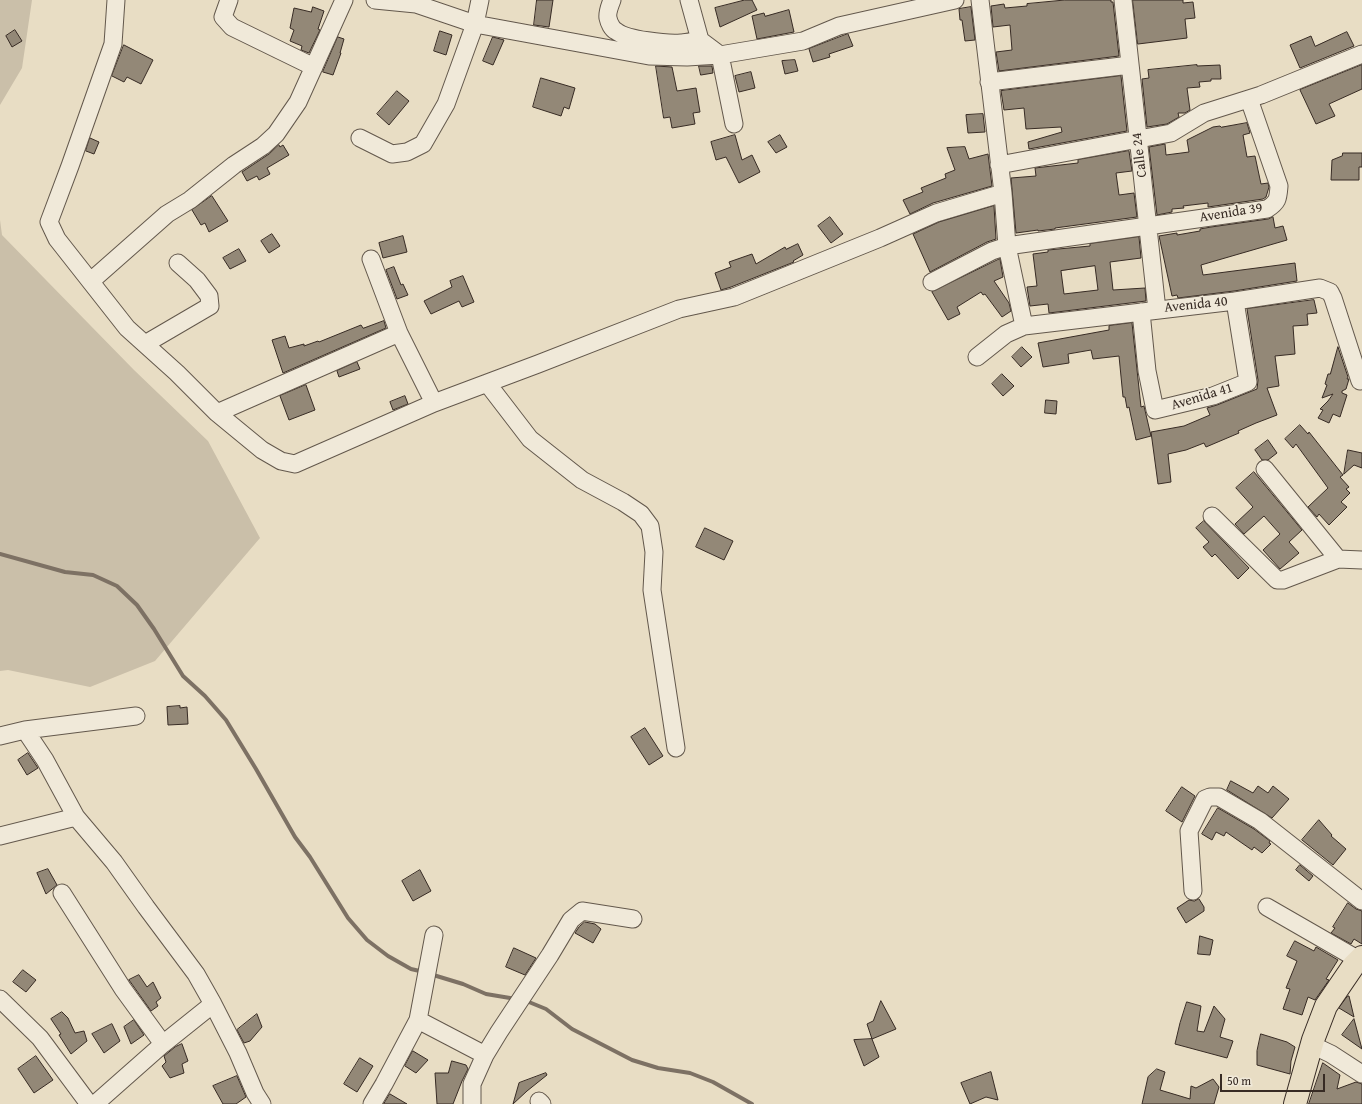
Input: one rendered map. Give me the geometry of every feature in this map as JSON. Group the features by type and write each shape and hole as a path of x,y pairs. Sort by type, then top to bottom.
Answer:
{"main road":[{"path":"1295,1104 1312,1045 1326,1006 1361,958"}],"street":[{"path":"116,0 113,44 49,222 57,239 126,328 145,344 217,413 262,450 281,462 295,464 434,403 679,309 734,297 812,264 880,238 936,212 1003,193"},
{"path":"229,0 223,17 232,27 314,67"},
{"path":"91,281 167,214 190,200 234,165 263,146 276,134 298,102 344,0"},
{"path":"375,0 416,4 475,24 649,56 687,57 751,51 802,41 839,26 955,0"},
{"path":"360,138 392,154 407,152 423,144 446,104 475,24 480,0"},
{"path":"612,0 608,17 609,22 617,32 623,35 671,43 700,40"},
{"path":"690,0 700,40 720,55 734,124"},
{"path":"980,0 1008,246 1024,326"},
{"name":"Calle 24","path":"1122,0 1148,225 1149,311 1147,371 1155,410"},
{"path":"999,165 1171,133 1204,113 1249,99 1362,54"},
{"path":"989,82 1130,65"},
{"name":"Avenida 39","path":"932,282 992,251 1008,246 1267,209 1275,204 1278,199 1279,186 1249,99"},
{"path":"371,258 399,333 434,403"},
{"path":"145,344 210,306 209,296 197,280 178,263"},
{"name":"Avenida 40","path":"977,357 1006,334 1024,326 1235,301 1320,288 1330,292 1334,298 1360,381"},
{"name":"Avenida 41","path":"1155,410 1213,396 1248,382 1235,301"},
{"path":"217,413 399,333"},
{"path":"487,383 530,440 582,480 623,502 641,514 650,526 654,552 652,590 676,748"},
{"path":"1265,469 1338,559"},
{"path":"1212,516 1277,580 1283,580 1338,559 1362,560"},
{"path":"0,736 25,730 136,716"},
{"path":"25,730 45,760 76,817 114,862 196,974 238,1053 255,1092 262,1104"},
{"path":"1193,891 1189,831 1205,799 1210,797 1220,797 1260,821 1362,901"},
{"path":"0,836 76,817"},
{"path":"62,893 123,989 163,1044"},
{"path":"1267,907 1361,958"},
{"path":"472,1104 472,1084 485,1055 571,920 582,911 633,919"},
{"path":"372,1104 418,1020 434,935"},
{"path":"0,999 40,1038 89,1104"},
{"path":"95,1104 163,1044 213,1004"},
{"path":"418,1020 485,1055"},
{"path":"1312,1045 1331,1054 1362,1074"}],"shaded area":[{"path":"0,0 32,0 22,68 0,105"},
{"path":"0,220 2,235 134,370 208,441 260,538 155,661 90,687 8,670 0,671"}],"building":[{"path":"537,0 553,0 549,27 534,25"},
{"path":"745,0 752,0 757,10 720,27 715,8"},
{"path":"1065,0 1111,0 1111,2 1113,2 1119,56 999,71 996,52 1012,50 1010,25 993,27 991,6 1004,4 1005,8"},
{"path":"1133,0 1183,0 1183,3 1193,2 1195,18 1185,19 1187,38 1138,44"},
{"path":"313,7 324,11 318,29 320,30 309,53 301,50 302,46 290,41 294,30 290,28 294,8 311,12"},
{"path":"971,7 975,40 965,41 959,9"},
{"path":"789,10 794,32 757,39 752,16 764,13 765,16"},
{"path":"15,30 22,41 12,47 6,36"},
{"path":"440,31 452,35 446,55 434,51"},
{"path":"1347,32 1354,46 1300,68 1290,45 1311,36 1315,46"},
{"path":"848,34 853,46 829,54 830,57 813,62 809,49"},
{"path":"338,37 344,39 341,53 333,75 323,72"},
{"path":"493,37 504,40 493,65 483,61"},
{"path":"124,45 153,60 141,84 127,77 124,82 112,76"},
{"path":"795,60 798,71 785,74 782,61"},
{"path":"1197,65 1220,65 1221,79 1211,79 1211,81 1199,82 1200,87 1187,88 1190,110 1185,113 1178,113 1179,117 1167,124 1147,127 1142,79 1149,78 1148,70"},
{"path":"1362,65 1362,89 1329,104 1335,116 1316,124 1300,90"},
{"path":"656,66 672,67 677,91 696,88 700,112 693,113 695,124 672,128 670,117 664,118"},
{"path":"699,66 712,66 713,73 701,75"},
{"path":"751,72 755,88 739,92 735,76"},
{"path":"1121,76 1127,131 1029,149 1028,142 1062,132 1061,127 1026,129 1024,108 1004,110 1001,91"},
{"path":"541,78 575,88 569,109 564,107 561,116 533,107"},
{"path":"397,91 409,101 389,125 377,114"},
{"path":"983,114 985,132 968,133 966,115"},
{"path":"1247,123 1250,133 1243,135 1247,157 1255,156 1261,184 1268,183 1269,187 1266,197 1263,199 1208,207 1208,203 1183,206 1184,208 1172,209 1172,212 1157,215 1149,147 1165,144 1166,155 1189,152 1187,140 1213,127"},
{"path":"735,135 742,160 752,155 760,172 739,183 726,157 716,160 711,142"},
{"path":"780,135 787,147 776,153 768,142"},
{"path":"90,138 99,142 94,154 86,151"},
{"path":"279,145 280,147 283,145 289,155 267,168 270,174 259,180 257,176 247,181 242,172 269,154"},
{"path":"965,147 969,159 988,154 992,186 933,203 910,214 903,200 923,192 921,188 946,178 945,174 955,170 947,148"},
{"path":"1129,151 1132,171 1116,173 1119,195 1134,193 1137,217 1016,233 1011,178 1036,176 1035,168 1078,163 1078,160"},
{"path":"1343,153 1362,153 1362,167 1359,167 1359,180 1331,180 1332,160 1342,156"},
{"path":"212,196 228,221 209,232 205,223 201,225 192,210"},
{"path":"994,206 996,239 987,242 930,272 913,234 939,222"},
{"path":"830,217 843,234 831,243 818,226"},
{"path":"1273,217 1275,228 1283,226 1287,240 1201,265 1203,275 1295,263 1297,281 1178,298 1177,295 1172,296 1159,236 1177,233 1177,235 1200,231 1200,229"},
{"path":"272,234 280,246 269,253 261,241"},
{"path":"403,236 407,252 383,258 379,243"},
{"path":"1139,237 1141,258 1110,262 1113,290 1145,288 1146,301 1049,313 1048,304 1030,306 1027,287 1037,286 1033,254 1048,252 1048,250 1090,246 1090,244","holes":["1095,266 1098,290 1064,294 1061,271"]},
{"path":"798,244 803,255 793,261 794,262 721,290 715,273 731,267 729,262 752,254 756,264 785,247 786,249"},
{"path":"239,249 246,261 230,269 223,258"},
{"path":"1000,259 1003,277 994,281 1009,303 1011,311 1002,317 985,294 983,295 981,292 957,307 960,314 948,320 932,292"},
{"path":"394,267 401,285 403,284 408,295 397,299 386,270"},
{"path":"463,276 474,302 462,307 459,301 431,314 424,301 452,287 450,281"},
{"path":"1314,300 1317,313 1307,314 1308,325 1293,326 1295,354 1275,356 1279,386 1267,388 1277,415 1238,431 1239,433 1206,447 1204,443 1186,450 1168,454 1171,482 1158,484 1151,432 1184,426 1210,415 1207,408 1257,389 1258,380 1247,309"},
{"path":"384,321 386,328 283,373 272,340 285,336 289,348 304,344 304,346 318,341 319,342 361,325 363,328"},
{"path":"1132,323 1141,407 1144,406 1151,436 1136,440 1129,407 1127,408 1125,397 1123,397 1119,356 1093,359 1091,350 1068,354 1069,363 1043,367 1038,343 1109,330 1109,326"},
{"path":"1022,347 1032,357 1021,367 1012,357"},
{"path":"1338,347 1348,377 1347,379 1349,379 1346,389 1342,391 1342,393 1347,395 1340,417 1333,414 1329,423 1318,418 1323,410 1320,409 1333,394 1322,398 1327,385 1325,384 1328,374 1330,374"},
{"path":"357,362 360,369 339,377 337,371"},
{"path":"1002,374 1014,386 1003,396 992,384"},
{"path":"306,385 315,410 289,420 280,396"},
{"path":"405,396 408,404 393,410 390,402"},
{"path":"1046,400 1057,401 1056,414 1045,413"},
{"path":"1300,425 1308,434 1309,432 1343,475 1340,477 1349,487 1346,489 1350,493 1341,502 1347,507 1329,525 1319,514 1317,517 1308,507 1328,488 1296,444 1293,448 1285,439"},
{"path":"1268,440 1277,453 1268,460 1262,460 1255,450"},
{"path":"1348,450 1362,453 1362,468 1354,465 1344,474"},
{"path":"1254,472 1302,530 1289,542 1299,553 1280,569 1263,550 1280,534 1264,516 1244,534 1235,524 1253,507 1236,488"},
{"path":"1204,521 1249,568 1238,579 1215,554 1212,557 1203,547 1209,542 1196,528"},
{"path":"705,528 733,541 724,560 696,547"},
{"path":"180,706 180,708 187,707 188,724 168,725 167,707"},
{"path":"645,728 663,756 649,765 631,737"},
{"path":"28,753 38,768 27,775 18,760"},
{"path":"1231,781 1253,793 1258,786 1268,793 1273,786 1289,799 1272,818 1227,790"},
{"path":"1182,787 1195,796 1182,822 1166,811"},
{"path":"1218,808 1254,829 1270,841 1269,843 1271,844 1262,853 1254,847 1252,850 1226,832 1224,836 1216,832 1212,840 1202,834"},
{"path":"1319,820 1332,835 1331,836 1346,849 1333,865 1302,840"},
{"path":"1300,865 1313,876 1309,881 1296,870"},
{"path":"48,869 57,885 46,894 37,873"},
{"path":"420,870 431,891 413,901 402,881"},
{"path":"1199,899 1204,907 1204,911 1186,923 1177,908 1189,900 1194,901"},
{"path":"1348,903 1356,909 1362,911 1362,944 1354,939 1351,944 1331,933 1335,928 1333,927"},
{"path":"585,922 595,924 601,929 593,943 575,933"},
{"path":"1200,936 1213,940 1210,955 1198,954"},
{"path":"1295,941 1314,951 1316,947 1338,960 1326,979 1329,980 1315,1000 1308,997 1302,1015 1283,1009 1290,989 1286,988 1297,961 1287,956"},
{"path":"514,948 536,958 525,975 506,967"},
{"path":"23,970 36,980 26,992 13,982"},
{"path":"139,975 147,987 153,982 161,998 156,1002 158,1006 151,1011 129,980"},
{"path":"1349,996 1354,1017 1339,1008"},
{"path":"881,1001 896,1029 872,1039 867,1024 873,1021"},
{"path":"1187,1002 1201,1006 1197,1031 1204,1032 1214,1006 1225,1019 1220,1037 1233,1041 1227,1058 1175,1044"},
{"path":"62,1012 68,1018 75,1033 84,1031 87,1041 71,1054 59,1035 61,1034 51,1019"},
{"path":"257,1014 262,1027 250,1041 244,1043 237,1030"},
{"path":"1354,1019 1362,1049 1342,1035"},
{"path":"134,1020 144,1035 131,1044 124,1027"},
{"path":"112,1024 120,1041 104,1053 92,1034"},
{"path":"1261,1034 1287,1042 1295,1047 1291,1061 1290,1074 1257,1065 1257,1051"},
{"path":"872,1039 879,1057 864,1066 854,1040"},
{"path":"182,1044 188,1061 182,1064 184,1073 170,1078 162,1066 166,1062 164,1056 175,1047"},
{"path":"413,1051 428,1060 416,1073 405,1066"},
{"path":"36,1056 53,1080 34,1093 18,1069"},
{"path":"360,1058 373,1066 357,1092 344,1084"},
{"path":"452,1061 466,1065 468,1069 453,1104 437,1104 435,1073 448,1073"},
{"path":"1323,1063 1340,1075 1337,1089 1356,1082 1362,1084 1362,1104 1309,1104"},
{"path":"1157,1069 1165,1072 1160,1090 1190,1099 1191,1086 1196,1088 1213,1079 1219,1087 1214,1104 1142,1104 1148,1077"},
{"path":"991,1072 998,1100 986,1097 970,1104 961,1083"},
{"path":"546,1073 547,1075 513,1104 519,1083"},
{"path":"237,1076 246,1097 236,1104 223,1104 213,1086"},
{"path":"390,1094 407,1104 384,1104"}],"waterway":[{"path":"0,554 65,572 93,575 117,586 137,605 154,629 183,676 205,696 226,720 295,837 310,857 348,918 367,940 388,956 411,969 424,972"},
{"path":"430,974 463,984 486,994 516,999"},
{"path":"524,1000 546,1009 572,1029 632,1060 658,1068 690,1073 713,1082 752,1104"}]}
